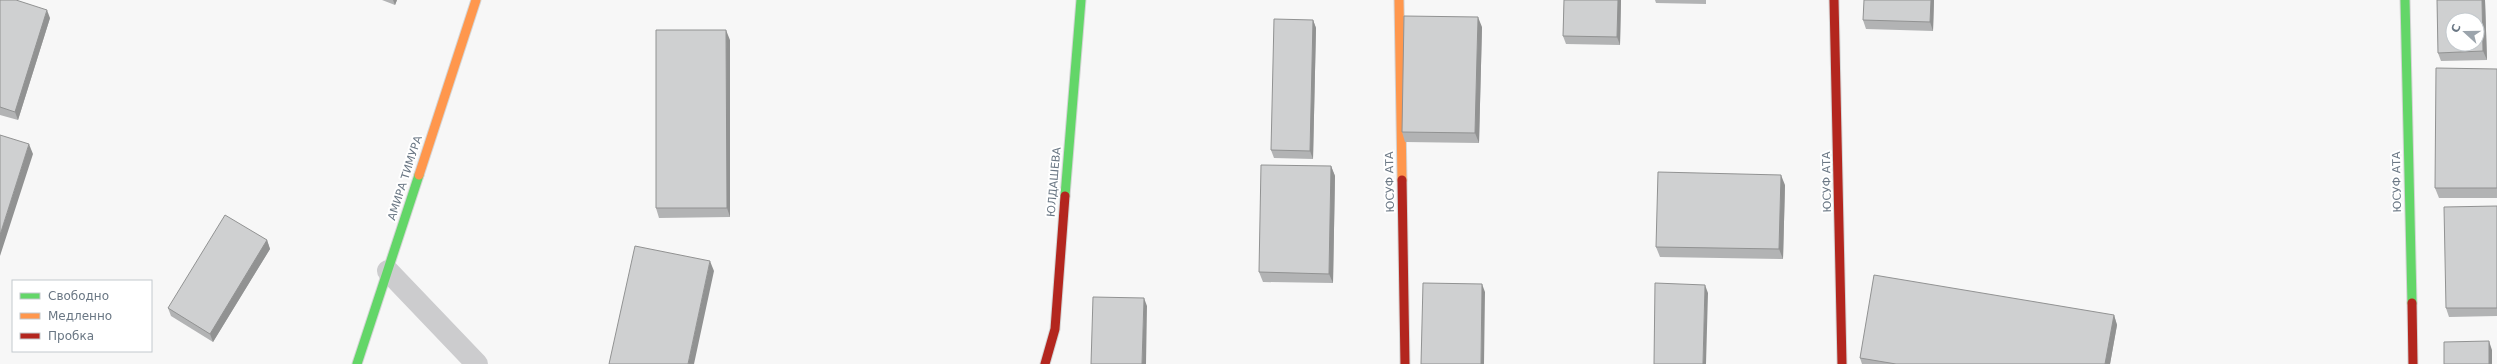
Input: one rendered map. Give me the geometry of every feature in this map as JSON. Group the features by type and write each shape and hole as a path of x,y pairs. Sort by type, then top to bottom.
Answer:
{"street":[{"name":"АМИРА ТИМУРА","path":"357,364 476,0"},
{"name":"ЮЛДАШЕВА","path":"1045,364 1055,329 1081,0"},
{"name":"ЮСУФ АТА","path":"1399,0 1405,364"},
{"name":"ЮСУФ АТА","path":"1834,0 1842,364"},
{"name":"ЮСУФ АТА","path":"2406,0 2413,364"},
{"path":"388,271 477,364"}],"building":[{"path":"0,0 16,0 47,10 15,112 0,107"},
{"path":"1564,0 1618,0 1617,37 1563,36"},
{"path":"1864,0 1931,0 1930,22 1863,20"},
{"path":"2437,0 2482,0 2482,12 2445,12 2445,52 2460,52 2438,53"},
{"path":"1404,16 1478,17 1475,133 1402,132"},
{"path":"1274,19 1313,20 1310,151 1271,150"},
{"path":"656,30 726,30 727,208 656,208"},
{"path":"2436,68 2497,69 2497,188 2435,188"},
{"path":"0,135 29,144 0,235"},
{"path":"1261,165 1331,166 1329,274 1259,272"},
{"path":"1658,172 1781,175 1779,249 1656,247"},
{"path":"2497,206 2497,308 2446,308 2444,207"},
{"path":"225,215 267,240 210,334 168,308"},
{"path":"635,246 710,261 688,364 609,364"},
{"path":"1874,275 2114,315 2105,364 1896,364 1860,358"},
{"path":"1423,283 1482,284 1481,364 1421,364"},
{"path":"1655,283 1705,285 1703,364 1654,364"},
{"path":"1093,297 1144,298 1142,364 1091,364"},
{"path":"2489,341 2489,364 2444,364 2444,342"}],"traffic: fast":[{"path":"1065,196 1081,0"},
{"path":"2405,0 2412,303"},
{"path":"357,364 419,175"}],"traffic: slow":[{"path":"419,175 476,0"},
{"path":"1399,0 1402,180"}],"traffic: jam":[{"path":"1834,0 1842,364"},
{"path":"1402,180 1405,364"},
{"path":"1045,364 1055,329 1065,196"},
{"path":"2412,303 2413,364"}]}
